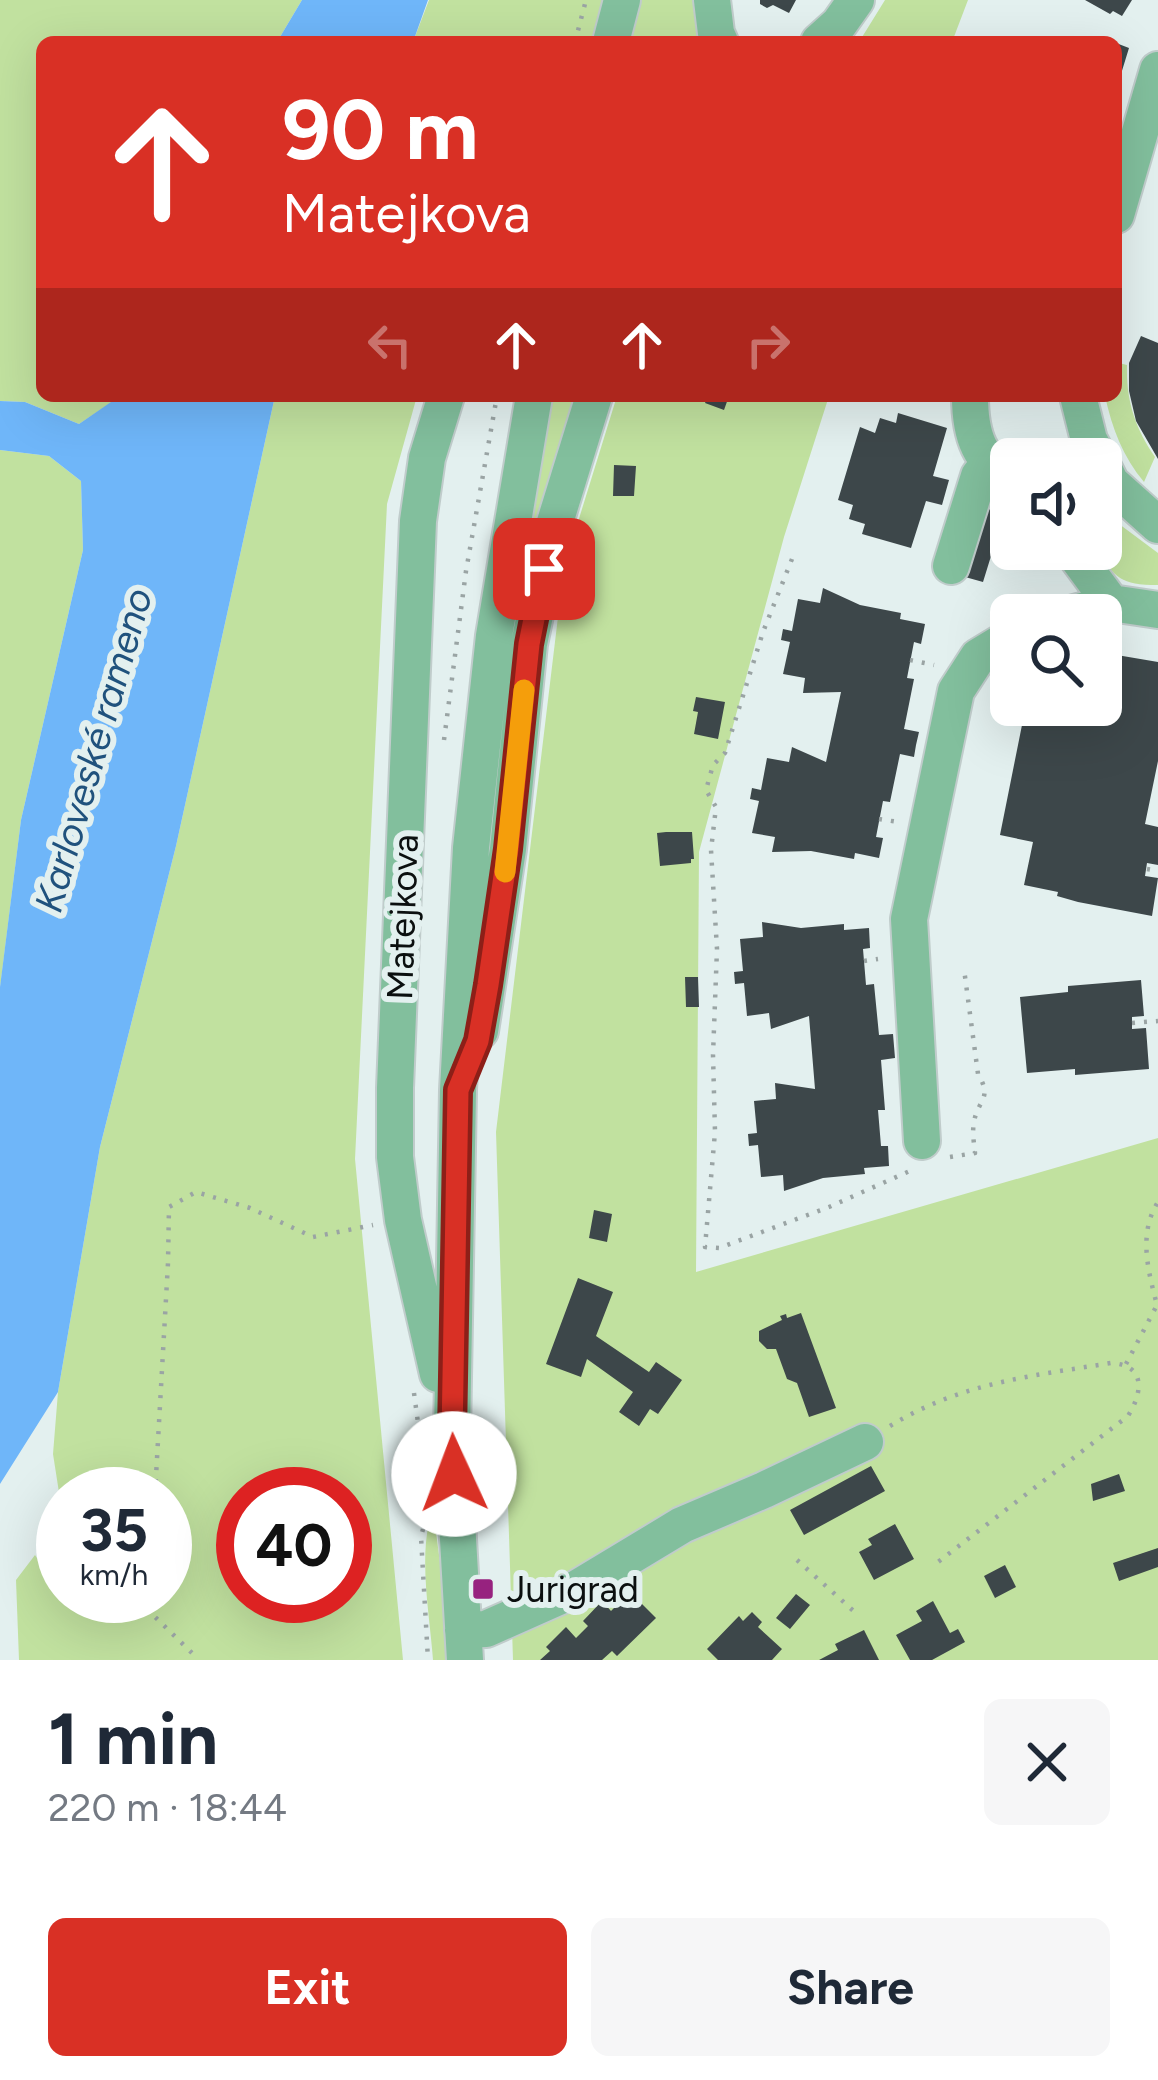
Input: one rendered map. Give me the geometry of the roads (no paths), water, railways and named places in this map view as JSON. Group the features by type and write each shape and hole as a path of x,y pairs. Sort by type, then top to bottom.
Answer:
{"street":[{"path":"612,36 622,0"},
{"path":"712,0 717,36"},
{"path":"826,36 856,0"},
{"path":"1122,194 1158,70"},
{"name":"Matejkova","path":"436,1433 395,1157 418,521 427,458 444,402"},
{"path":"533,402 491,660 471,848 436,1433 464,1645 486,1629 576,1589 682,1525 865,1442"},
{"path":"458,1090 478,1041 488,985 508,849 529,644 552,532 592,402"},
{"path":"970,402 975,442 990,462"},
{"path":"1080,402 1088,438"},
{"path":"951,566 979,476 990,476"},
{"path":"1122,493 1158,525"},
{"path":"1086,570 1104,594"},
{"path":"1122,605 1158,610"},
{"path":"925,1156 909,919 956,691 978,656 990,649"},
{"path":"396,1075 458,1090"}],"water":[{"path":"302,0 428,0 415,36 281,36"},
{"name":"Karloveské rameno","path":"0,401 25,402 79,424 111,402 274,402 176,846 100,1147 58,1392 0,1484 0,987 21,820 83,550 81,481 49,456 0,450"}],"place":[{"name":"Jurigrad","path":"483,1589"}]}
